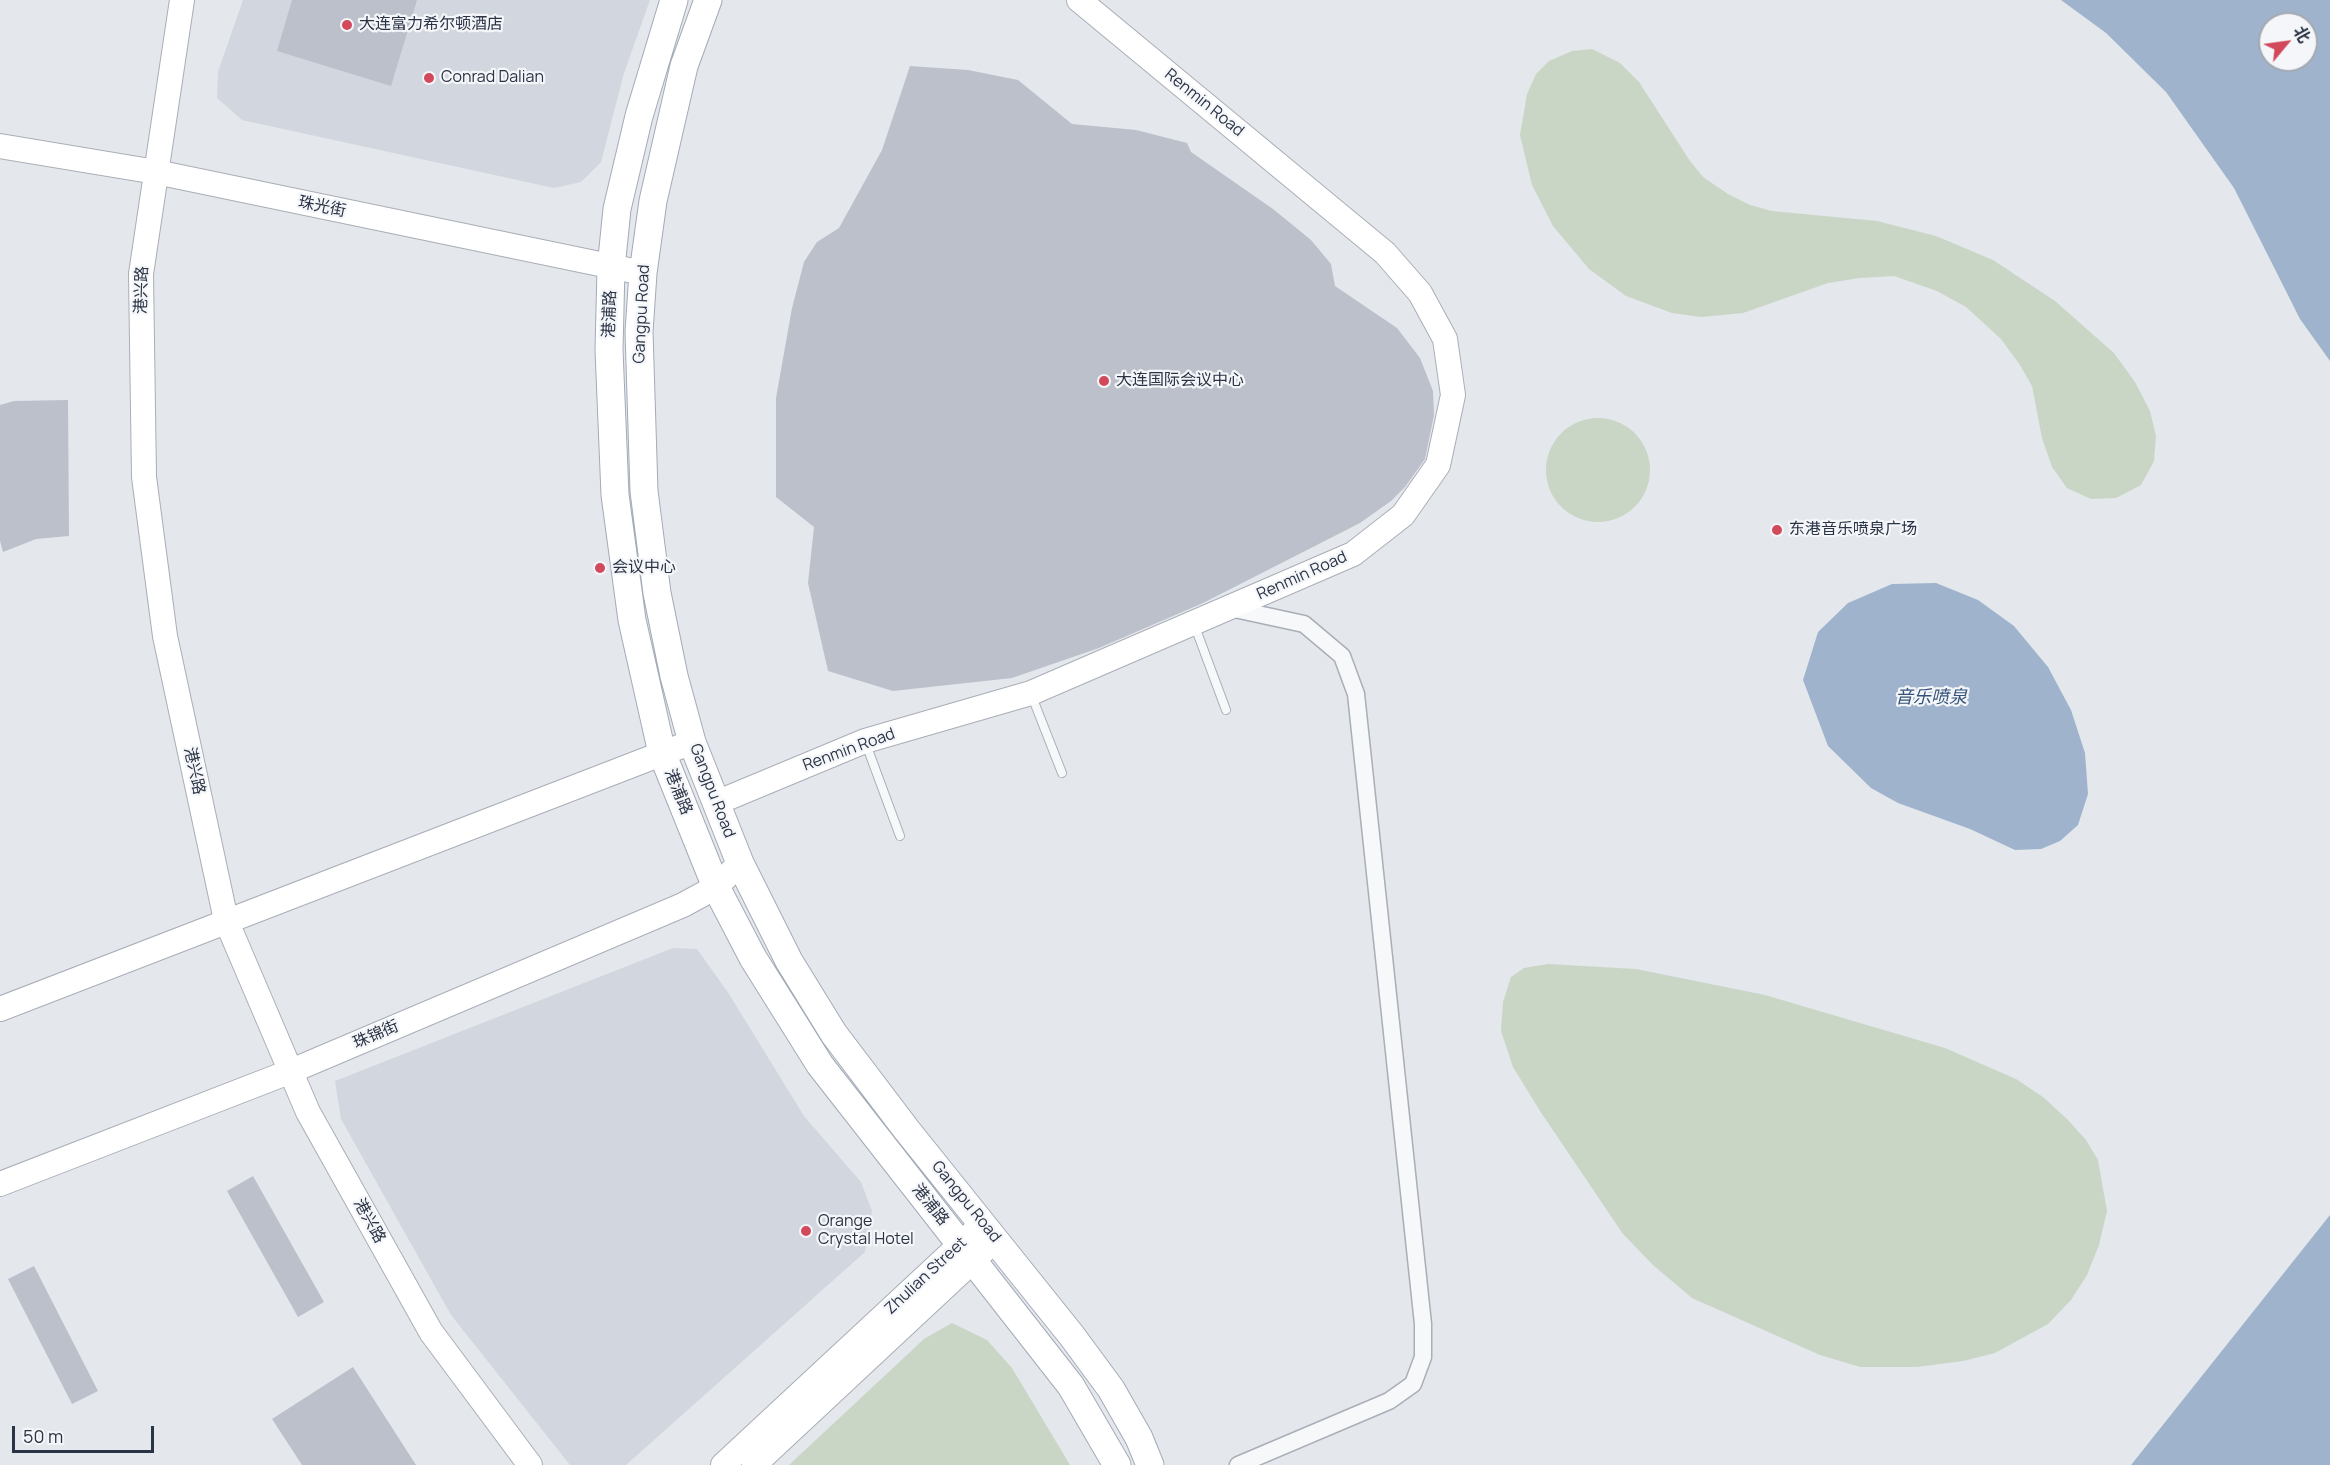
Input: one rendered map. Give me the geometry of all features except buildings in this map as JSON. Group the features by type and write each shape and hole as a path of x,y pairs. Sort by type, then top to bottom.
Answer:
{"main road":[{"name":"港兴路","path":"182,0 141,274 144,477 165,636 226,920 308,1112 431,1332 530,1465"},
{"name":"港浦路","path":"674,0 639,116 617,209 612,268 609,361 615,495 632,620 662,753 716,887 753,958 820,1065 1071,1386 1118,1465"},
{"name":"Gangpu Road","path":"708,0 684,66 653,201 643,273 639,343 644,491 659,604 674,676 692,742 740,863 789,961 834,1034 1111,1389 1139,1438 1150,1465"},
{"name":"Renmin Road","path":"716,803 865,741 1031,693 1353,554 1402,515 1438,465 1453,395 1445,339 1420,293 1385,253 1079,0"},
{"name":"珠光街","path":"0,146 156,172 643,273"},
{"path":"0,1010 226,920 692,742"},
{"name":"珠锦街","path":"0,1184 289,1072 683,905 716,887 740,863"},
{"name":"Zhulian Street","path":"754,1465 968,1252 978,1228 990,1232"},
{"name":"Zhulian Street","path":"723,1465 968,1252"}],"street":[{"path":"1230,608 1304,624 1342,656 1356,694 1423,1324 1423,1357 1413,1384 1389,1401 1238,1465"}],"lane":[{"path":"1194,623 1226,710"},
{"path":"1031,693 1062,773"},
{"path":"865,741 900,836"}],"shaded area":[{"path":"243,0 650,0 624,73 601,162 581,182 554,188 242,120 217,98 218,72"},
{"path":"673,948 697,949 729,994 804,1116 861,1182 872,1211 865,1252 626,1465 570,1465 451,1315 341,1119 335,1081"}],"green space":[{"path":"1592,49 1620,63 1639,82 1690,161 1703,177 1728,194 1750,205 1772,211 1877,221 1936,236 1993,260 2055,301 2114,353 2135,382 2150,411 2156,436 2154,461 2141,485 2116,498 2091,499 2067,488 2052,467 2042,438 2032,386 2020,365 2001,339 1966,307 1937,291 1894,276 1860,278 1828,283 1743,313 1701,317 1672,313 1626,296 1589,269 1553,226 1532,185 1520,135 1527,94 1536,74 1549,61 1572,51"},
{"path":"1598,418 1618,422 1635,433 1646,450 1650,470 1646,490 1635,507 1618,518 1598,522 1578,518 1561,507 1550,490 1546,470 1550,450 1561,433 1578,422"},
{"path":"1548,964 1636,969 1765,995 1945,1048 2016,1079 2043,1097 2068,1120 2086,1140 2098,1160 2107,1211 2099,1245 2087,1275 2071,1300 2048,1324 1995,1353 1963,1361 1917,1367 1860,1367 1820,1355 1692,1298 1653,1265 1623,1234 1513,1067 1501,1031 1503,1002 1511,977 1524,968"},
{"path":"952,1323 987,1340 1012,1368 1070,1465 789,1465 924,1339"}],"water":[{"path":"2061,0 2330,0 2330,361 2300,319 2234,188 2166,92 2106,33"},
{"name":"音乐喷泉","path":"1936,583 1978,600 2014,626 2048,667 2071,710 2085,753 2088,794 2078,825 2060,841 2041,849 2015,850 1970,829 1898,803 1871,788 1828,746 1803,680 1818,632 1848,603 1892,584"},
{"path":"2330,1215 2330,1465 2131,1465"}],"place":[{"name":"大连富力希尔顿酒店","path":"347,25"},
{"name":"Conrad Dalian","path":"429,78"},
{"name":"大连国际会议中心","path":"1104,381"},
{"name":"东港音乐喷泉广场","path":"1777,530"},
{"name":"会议中心","path":"600,568"},
{"name":"Orange Crystal Hotel","path":"806,1231"}]}
